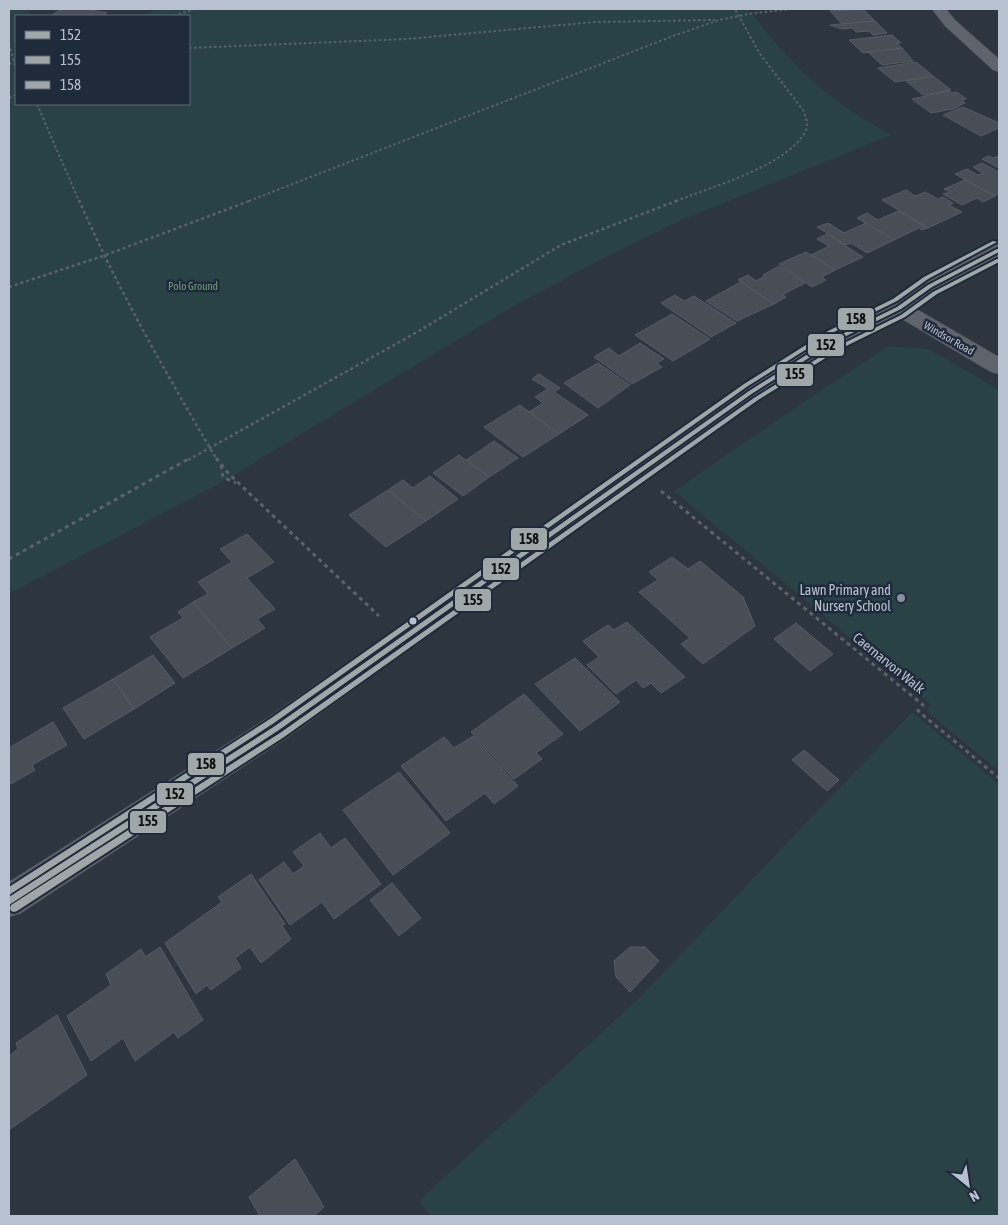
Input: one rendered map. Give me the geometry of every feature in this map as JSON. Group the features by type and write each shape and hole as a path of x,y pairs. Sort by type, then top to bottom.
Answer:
{"main road":[{"path":"9,901 277,728 751,392 860,326 899,308 930,286 999,250"}],"street":[{"path":"938,9 950,23 999,66"},
{"name":"Windsor Road","path":"899,308 999,366"}],"path":[{"path":"177,15 195,9"},
{"path":"9,559 419,331 561,245 751,172 785,155 798,142 806,130 808,120 796,100 760,54 734,9"},
{"path":"9,287 103,256 441,128 627,52 718,20 739,15 790,9"},
{"path":"190,48 407,39 595,22 718,20"},
{"path":"9,44 15,63 9,64"},
{"path":"37,105 103,256 209,448 220,464 239,484 403,639"},
{"path":"220,464 222,477 239,484"},
{"name":"Caernarvon Walk","path":"637,472 923,705 918,711 999,778"}],"green space":[{"name":"Polo Ground","path":"9,9 27,9 31,15 15,15 15,105 190,105 190,15 142,15 161,9 748,9 778,46 812,80 849,109 891,135 680,221 594,263 507,310 219,484 9,594"},
{"name":"Lawn Primary and Nursery School","path":"889,346 929,349 999,390 999,771 926,711 931,705 674,491 818,392"},
{"path":"912,712 999,784 999,1216 430,1216 419,1201 639,998"}],"building":[{"path":"61,9 93,9 91,10 107,13 104,15 52,15"},
{"path":"863,9 875,21 842,24 830,11"},
{"path":"875,21 887,33 873,35 869,31 856,32 852,28 842,29 830,25"},
{"path":"892,35 901,43 896,43 902,48 863,53 849,40"},
{"path":"902,48 913,61 882,65 868,52"},
{"path":"916,62 933,76 895,82 878,68"},
{"path":"933,76 951,90 923,95 906,81"},
{"path":"949,91 952,93 957,92 966,99 961,100 965,103 953,109 931,113 912,99"},
{"path":"963,107 999,123 999,128 981,136 943,115"},
{"path":"989,156 993,158 999,156 999,168 982,159"},
{"path":"982,163 999,172 999,194 995,196 955,174 967,169 978,175 983,173 973,167"},
{"path":"965,180 995,196 983,202 977,198 962,205 943,194 950,192 944,189"},
{"path":"906,190 915,196 925,192 938,199 943,197 953,203 949,205 962,212 928,228 882,200"},
{"path":"898,211 927,228 922,230 919,228 894,240 857,218 867,213 878,220"},
{"path":"828,223 844,233 866,223 894,240 867,253 851,243 846,245 817,227"},
{"path":"827,234 863,257 835,270 811,255 829,246 817,239"},
{"path":"806,252 835,270 822,277 826,280 812,287 779,264"},
{"path":"779,266 805,283 782,295 786,297 774,304 738,280 748,275 756,281"},
{"path":"741,282 774,304 737,321 706,301"},
{"path":"675,295 684,301 694,296 736,323 711,337 661,303"},
{"path":"672,314 710,339 673,361 635,335"},
{"path":"640,343 664,359 657,363 662,367 632,384 594,357 609,348 619,356"},
{"path":"598,363 630,385 598,408 564,383"},
{"path":"539,374 560,388 554,392 588,415 559,434 529,412 543,403 535,397 548,389 532,379"},
{"path":"520,405 559,434 523,457 484,427"},
{"path":"494,441 518,458 489,477 466,460"},
{"path":"459,455 489,477 463,496 433,473"},
{"path":"430,476 458,499 426,521 388,490 403,480 413,488"},
{"path":"388,490 426,521 386,547 349,515"},
{"path":"247,534 274,562 247,578 275,609 257,619 265,628 232,648 193,602 208,594 198,582 232,562 220,549"},
{"path":"672,557 688,569 700,561 743,597 755,626 703,664 681,644 690,638 639,592 658,580 649,572"},
{"path":"193,602 232,648 183,678 150,637 183,618 178,612"},
{"path":"627,622 685,677 661,693 651,683 643,688 636,680 616,694 587,665 599,657 583,641 608,625 614,630"},
{"path":"796,623 833,654 810,671 774,639"},
{"path":"153,655 175,683 134,709 113,679"},
{"path":"575,658 620,702 580,731 535,684"},
{"path":"113,679 134,709 84,739 63,708"},
{"path":"524,694 563,734 536,753 542,759 514,779 471,732"},
{"path":"53,722 67,745 32,765 35,770 11,784 9,779 9,748"},
{"path":"473,736 518,786 494,804 485,793 446,821 401,766 444,737 454,748"},
{"path":"804,750 839,780 827,791 792,760"},
{"path":"399,772 450,833 393,875 343,810"},
{"path":"320,833 331,848 345,838 381,884 334,919 322,902 290,925 259,880 284,862 293,874 304,866 293,852"},
{"path":"251,874 285,924 282,926 291,939 261,963 250,947 235,958 241,968 211,990 207,985 196,994 165,943 222,902 218,897"},
{"path":"392,883 421,918 399,936 370,900"},
{"path":"160,947 203,1020 178,1038 174,1032 135,1061 123,1038 91,1061 67,1016 111,985 106,974 141,949 145,957"},
{"path":"630,947 645,947 659,961 630,992 616,977 614,961"},
{"path":"57,1015 87,1075 9,1130 9,1056 18,1049 16,1043"},
{"path":"295,1159 324,1207 314,1216 260,1216 249,1197"}],"transit line":[{"name":"158","path":"9,891 272,721 746,385 830,332 895,300 926,278 995,242"},
{"name":"152","path":"9,901 277,728 751,392 834,340 899,308 930,286 999,250"},
{"name":"155","path":"14,908 282,735 756,399 838,348 903,316 935,293 999,260"}],"place":[{"name":"Lawn Primary and Nursery School","path":"901,598"}]}
